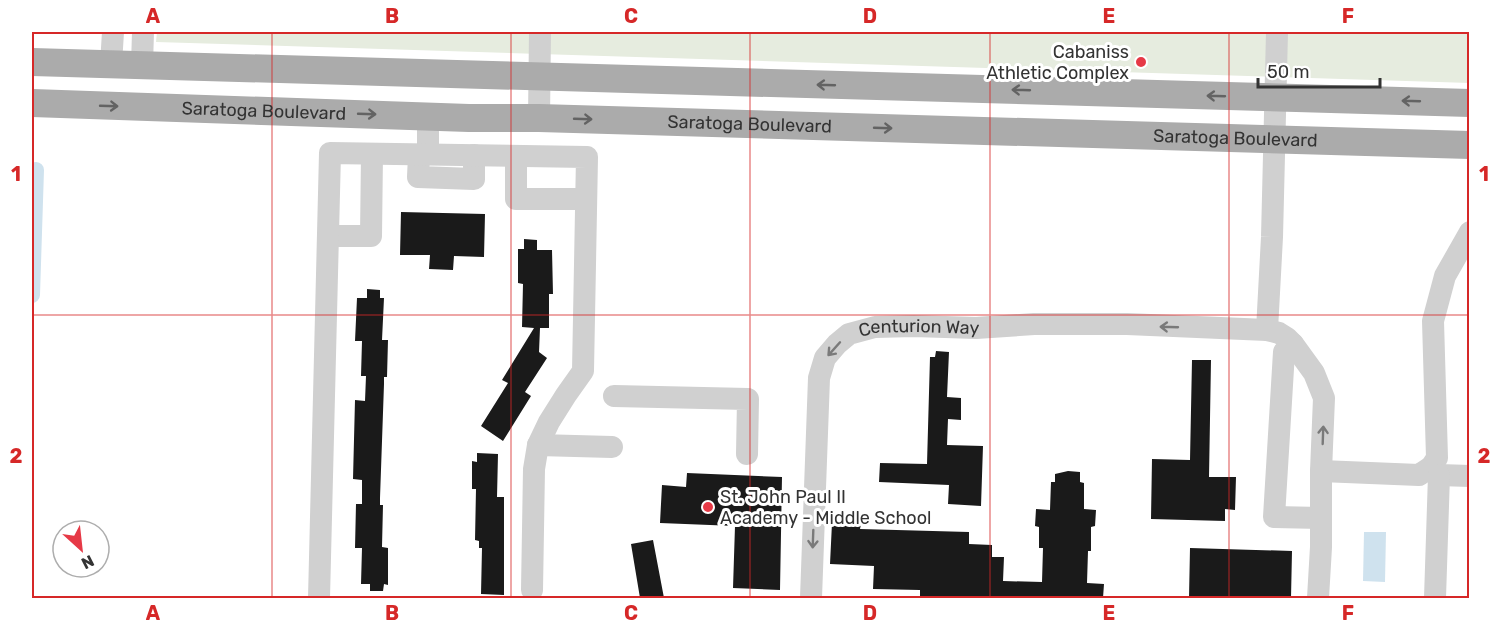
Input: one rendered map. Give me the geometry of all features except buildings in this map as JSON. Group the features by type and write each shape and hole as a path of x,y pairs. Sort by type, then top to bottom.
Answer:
{"main road":[{"path":"32,62 1470,103"},
{"name":"Saratoga Boulevard","path":"38,106 1470,145"}],"street":[{"path":"111,64 112,32"},
{"path":"142,65 143,32"},
{"path":"539,118 540,32"},
{"path":"1267,330 1272,237 1277,32"},
{"path":"428,116 418,177 474,178 469,117"},
{"path":"319,598 330,153 423,154"},
{"path":"328,236 371,236 372,154"},
{"path":"471,155 587,157 583,371 549,422 538,445 534,469 532,590"},
{"path":"516,156 516,199 586,199"},
{"path":"1435,598 1435,471 1437,458 1433,321 1445,276 1470,232"},
{"name":"Centurion Way","path":"811,598 819,378 825,358 849,334 876,327 975,328 1034,324 1127,324 1267,330 1287,338 1314,373 1324,398 1321,471 1322,547 1318,598"},
{"path":"1293,344 1284,352 1274,517 1322,518"},
{"path":"614,396 748,399 747,454"},
{"path":"538,445 612,447"},
{"path":"1321,471 1419,475 1435,471 1470,476"}],"shaded area":[{"name":"Cabaniss Athletic Complex","path":"157,32 1469,32 1470,83 156,42"}],"water":[{"path":"1364,532 1386,532 1385,582 1363,581"}],"waterway":[{"path":"32,295 36,170"}],"place":[{"name":"Cabaniss Athletic Complex","path":"1141,62"},
{"name":"St. John Paul II Academy - Middle School","path":"708,507"}]}
